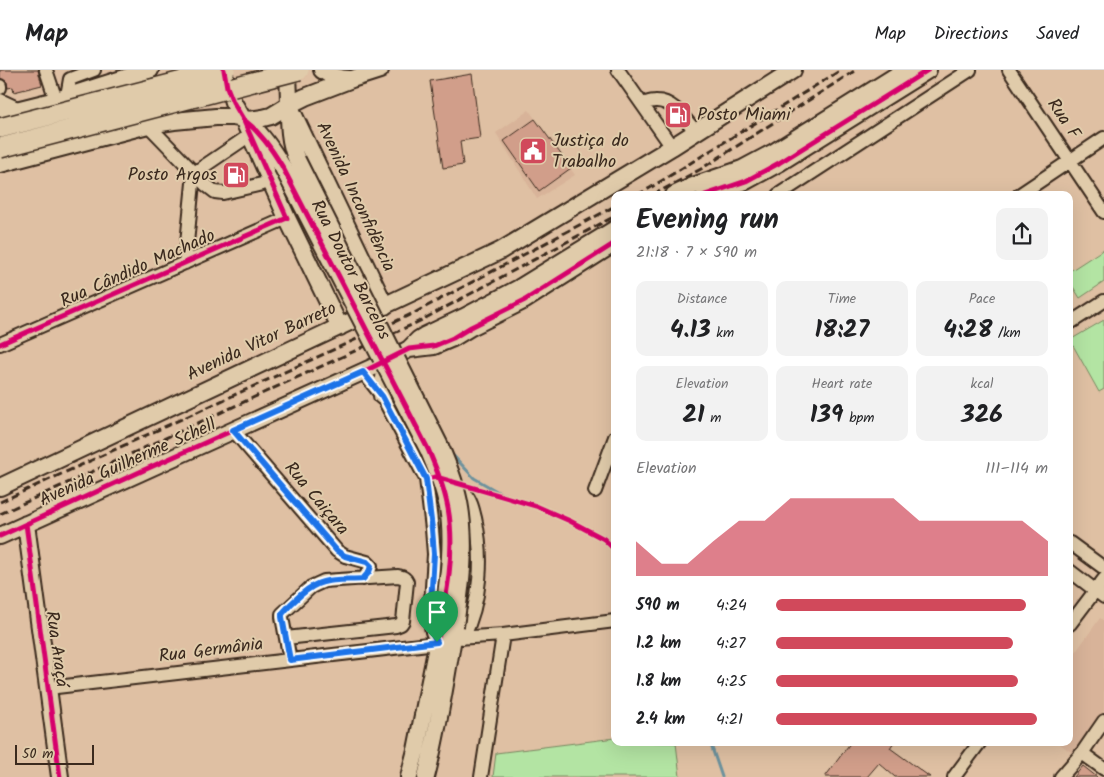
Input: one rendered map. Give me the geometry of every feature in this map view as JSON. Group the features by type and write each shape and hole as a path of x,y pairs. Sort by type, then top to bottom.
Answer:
{"highway":[{"path":"0,128 224,70"},
{"path":"0,148 299,70"}],"main road":[{"path":"0,114 61,98 129,73 150,70"},
{"path":"174,121 194,109 200,100 200,84 195,75 188,70"},
{"path":"224,70 227,87 233,102 243,119 287,218 340,327"},
{"name":"Avenida Inconfidência","path":"287,70 291,139 294,154 289,163"},
{"path":"322,70 336,78 352,79"},
{"path":"0,164 148,125 216,117 257,120 271,116 305,97 380,70"},
{"name":"Avenida Vitor Barreto","path":"0,487 500,252 672,147 793,70"},
{"path":"682,191 742,169 766,156 905,70"},
{"path":"716,191 746,181 779,163 928,70"},
{"name":"Avenida Inconfidência","path":"289,105 385,306"},
{"path":"243,119 258,131 289,163"},
{"name":"Rua Doutor Barcelos","path":"289,163 428,449 440,478 448,508 450,632 435,742 426,777"},
{"name":"Avenida Guilherme Schell","path":"0,536 363,372 409,349 444,343 453,338 468,322 611,231"},
{"name":"Avenida Guilherme Schell","path":"468,322 525,300 611,246"},
{"path":"382,396 386,361"},
{"name":"Rua Araçá","path":"26,524 60,777"},
{"name":"Rua Doutor Barcelos","path":"409,777 450,632"}],"street":[{"path":"46,70 61,98"},
{"path":"61,98 70,79 94,70"},
{"path":"618,70 672,147"},
{"path":"784,191 970,70"},
{"name":"Rua F","path":"1009,70 1104,212"},
{"path":"0,100 20,109"},
{"path":"642,104 655,101 666,103 677,110 696,132"},
{"path":"148,125 215,192 223,193 271,182"},
{"path":"184,263 194,173 250,135"},
{"path":"1025,191 1104,138"},
{"name":"Rua Cândido Machado","path":"0,344 287,218"},
{"path":"1073,321 1104,301"},
{"path":"363,372 382,396 426,479 434,554 430,620 432,632 450,632 472,618 476,599 480,549 477,527 472,505 466,494 453,485 426,479"},
{"name":"Rua Caiçara","path":"233,430 337,551 345,556 367,562 371,566 363,579"},
{"path":"595,491 611,448"},
{"path":"1073,545 1104,568"},
{"path":"1073,573 1100,594"},
{"path":"286,638 401,624 406,579 398,576 324,582 311,587 282,614 282,617 290,660"},
{"path":"1073,621 1100,594 1104,579"},
{"name":"Rua Germânia","path":"48,688 290,660 450,632 503,635 611,622"},
{"path":"481,777 503,635"},
{"path":"1061,777 1082,753 1104,721"},
{"path":"954,777 977,746"},
{"path":"1082,753 1104,769"}],"shaded area":[{"name":"Justiça do Trabalho","path":"529,110 575,175 537,199 496,133"},
{"path":"1100,618 1104,621 1104,711 1072,753 1063,746 1073,746 1073,656"}],"green space":[{"path":"1104,249 1104,282 1080,298 1073,287 1073,269"},
{"path":"1104,320 1104,389 1099,392 1073,345 1073,338"},
{"path":"611,739 611,746 676,746 680,777 493,777 496,753"}],"building":[{"path":"0,70 38,70 42,85 14,92 13,87 8,88 7,82 0,78"},
{"path":"472,74 480,138 460,141 463,165 443,168 430,81"},
{"name":"Justiça do Trabalho","path":"535,119 571,168 539,191 504,141"},
{"path":"848,746 891,746 890,748 930,777 895,777 879,763 867,777 825,777"},
{"path":"1083,766 1097,777 1074,777"}],"waterway":[{"path":"450,452 474,478 500,493 570,521 604,539 611,546"},
{"path":"711,746 722,777"}],"railway":[{"path":"644,191 841,70"},
{"path":"660,191 701,169 856,70"},
{"path":"0,502 416,312 611,208"},
{"path":"0,514 420,321 611,218"}],"cycle path":[{"path":"0,344 287,218 243,119 233,102 227,87 224,70"},
{"path":"717,191 746,181 779,163 928,70"},
{"path":"243,119 265,141 282,166 428,449 440,478 448,508 451,541 447,593 437,643"},
{"path":"0,536 363,372 409,349 434,346 453,338 525,300 611,246"},
{"path":"437,643 432,632 430,620 434,554 426,479 436,477 536,506 604,539 611,546"},
{"path":"26,524 60,777"}],"place":[{"name":"Posto Miami","path":"678,115"},
{"name":"Justiça do Trabalho","path":"533,151"},
{"name":"Posto Argos","path":"236,175"}],"route":[{"path":"363,372 382,396 426,479 434,554 430,620 432,632 437,642 290,660 282,617 285,610 311,587 324,582 363,579 371,566 367,562 345,556 337,551 233,430 363,372"}]}
